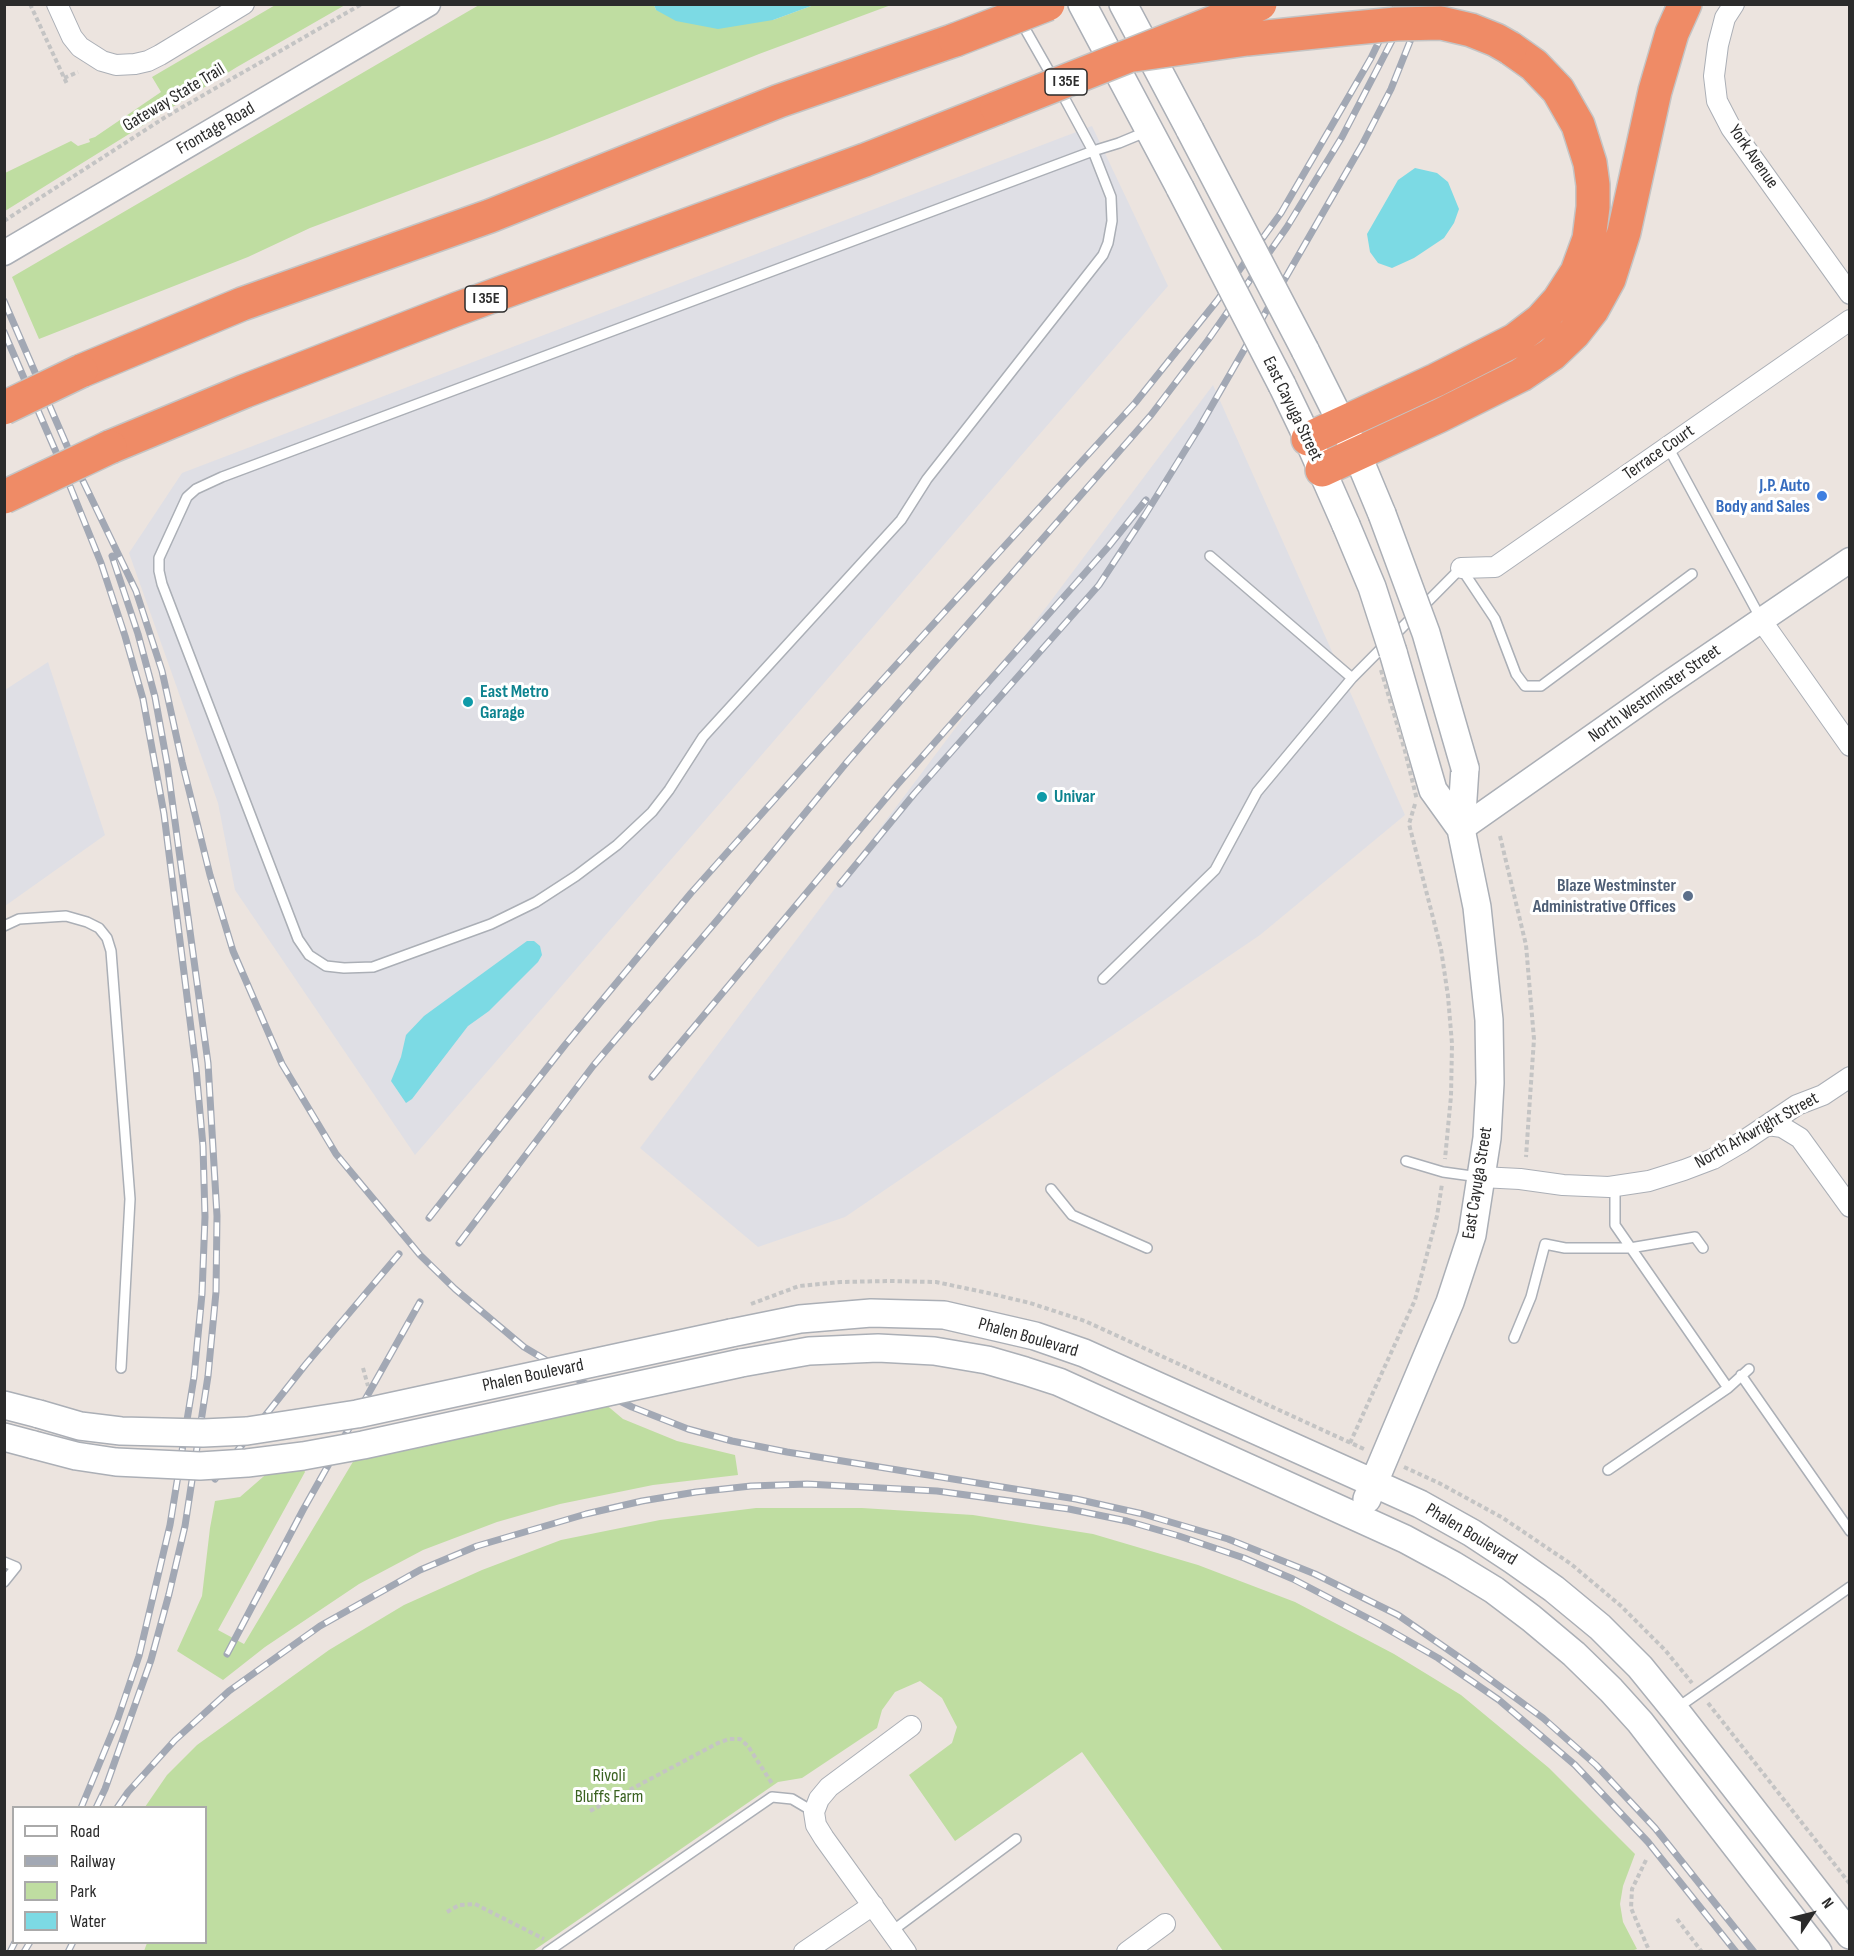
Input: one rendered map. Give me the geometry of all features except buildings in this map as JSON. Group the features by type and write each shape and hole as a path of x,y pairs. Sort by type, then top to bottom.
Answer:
{"highway":[{"path":"4,408 81,370 242,304 490,216 779,101 955,40 1048,4"},
{"name":"I 35E","path":"4,497 110,447 245,391 446,313 865,160 1260,4"},
{"path":"1322,470 1521,375 1552,354 1574,333 1592,310 1609,279 1624,232 1654,91 1672,33 1685,4"},
{"path":"1134,55 1247,39 1396,24 1441,23 1471,30 1496,40 1534,65 1558,90 1578,125 1590,163 1593,207 1589,239 1577,272 1559,300 1541,320 1515,340 1308,439"}],"main road":[{"name":"East Cayuga Street","path":"1082,4 1150,130 1308,439 1372,587 1394,652 1425,795 1461,829"},
{"name":"East Cayuga Street","path":"1123,4 1305,350 1357,454 1426,633 1465,768 1461,829 1477,907 1489,1020 1488,1127 1481,1177 1472,1235 1450,1302 1358,1518"},
{"name":"Phalen Boulevard","path":"4,1406 80,1426 121,1431 192,1433 246,1431 357,1414 800,1319 871,1312 944,1316 1035,1336 1084,1353 1420,1504 1472,1533 1554,1589 1608,1635 1640,1667 1850,1935"},
{"name":"Phalen Boulevard","path":"4,1437 76,1456 116,1462 200,1466 247,1463 363,1445 809,1351 878,1348 934,1351 987,1360 1059,1382 1415,1544 1494,1590 1574,1654 1640,1722 1818,1952"}],"street":[{"path":"57,4 72,37 80,47 91,55 116,65 135,64 160,56 244,4"},
{"name":"Frontage Road","path":"8,250 428,4"},
{"name":"York Avenue","path":"1734,4 1725,18 1718,45 1714,76 1717,101 1731,128 1850,294"},
{"name":"Terrace Court","path":"1461,568 1495,567 1850,320"},
{"name":"North Westminster Street","path":"1461,829 1850,560"},
{"path":"1761,620 1849,744"},
{"name":"North Arkwright Street","path":"1481,1177 1563,1185 1615,1186 1649,1181 1704,1163 1742,1142 1797,1105 1823,1095 1850,1077"},
{"path":"1768,1125 1782,1127 1800,1138 1850,1207"},
{"path":"906,1952 824,1838 816,1825 814,1812 819,1799 829,1787 911,1726"},
{"path":"804,1952 873,1905"},
{"path":"1127,1952 1166,1924"}],"lane":[{"path":"1012,4 1093,151 1111,197 1110,232 1103,255 927,479 901,520 703,737 652,812 617,845 536,902 492,924 373,967 326,966 309,955 298,939 162,584 159,558 187,497 196,489 222,477 1093,151 1125,141 1150,130"},
{"path":"1668,447 1761,620"},
{"path":"1209,556 1352,678"},
{"path":"1103,980 1215,870 1257,792 1352,678 1461,568 1495,619 1516,674 1525,686 1540,686 1692,574"},
{"path":"4,926 18,919 66,916 99,928 107,938 111,951 130,1199 121,1368"},
{"path":"1406,1161 1443,1172 1481,1177"},
{"path":"1615,1186 1615,1225 1728,1388"},
{"path":"1051,1189 1072,1215 1147,1248"},
{"path":"1514,1338 1531,1297 1545,1244 1565,1248 1630,1248 1695,1237 1703,1248"},
{"path":"1608,1470 1728,1388 1745,1372 1850,1531"},
{"path":"4,1562 16,1567 4,1582"},
{"path":"1675,1710 1850,1587"},
{"path":"547,1952 772,1797 792,1799 814,1812"},
{"path":"892,1931 1016,1839"}],"path":[{"path":"30,4 67,84"},
{"name":"Gateway State Trail","path":"4,221 167,116 362,4"},
{"path":"64,78 78,72"},
{"path":"1425,795 1409,824 1441,949 1448,996 1452,1044 1451,1096 1446,1154"},
{"path":"1500,836 1526,945 1534,1039 1526,1157"},
{"path":"1350,1443 1415,1300 1437,1216 1442,1187"},
{"path":"357,1389 368,1386 363,1368"},
{"path":"590,1810 729,1739 740,1739 748,1746 782,1798"},
{"path":"1646,1860 1632,1889 1631,1908 1648,1948 1647,1952"},
{"path":"447,1912 459,1905 475,1904 556,1945"},
{"path":"1677,1918 1702,1952"}],"shaded area":[{"path":"1092,126 1168,286 415,1155 235,890 218,803 129,553 182,473"},
{"path":"1213,385 1405,815 1260,935 845,1217 758,1247 640,1148"},
{"path":"48,662 105,835 5,906 5,690"}],"green space":[{"path":"277,4 345,5 237,67 5,211 5,173 71,141 78,146 90,142 89,139 161,92 152,77"},
{"path":"479,5 654,5 656,10 773,20 814,5 891,5 759,54 547,139 310,228 248,257 39,339 12,277"},
{"path":"604,1403 623,1419 677,1441 735,1455 738,1475 653,1485 560,1504 497,1522 423,1550 359,1584 265,1647 223,1680 177,1651 202,1596 215,1501 240,1497 271,1470 301,1464 305,1472 218,1630 244,1644 357,1455"},
{"name":"Rivoli Bluffs Farm","path":"756,1508 862,1508 973,1515 1093,1534 1198,1565 1295,1602 1394,1654 1461,1695 1549,1768 1635,1854 1623,1886 1620,1904 1623,1922 1637,1949 1628,1952 1223,1951 1082,1752 955,1841 909,1775 952,1743 957,1727 942,1698 920,1681 895,1692 882,1710 877,1728 802,1778 778,1782 533,1951 144,1951 147,1944 207,1944 207,1806 146,1806 167,1775 197,1745 329,1650 404,1605 482,1570 561,1540 660,1520"}],"water":[{"path":"654,4 814,5 773,20 718,29 676,21 656,10"},
{"path":"1415,168 1437,173 1448,182 1459,209 1454,223 1444,238 1414,258 1392,268 1378,263 1370,252 1367,234 1398,180"},
{"path":"527,941 534,941 540,946 542,955 538,962 489,1011 468,1026 412,1099 406,1103 391,1081 401,1057 406,1035 424,1016"}],"railway":[{"path":"429,1218 565,1045 691,893 1135,403 1216,302 1281,213 1371,58 1397,4"},
{"path":"459,1243 593,1066 847,762 1151,415 1208,340 1287,227 1342,137 1411,4"},
{"path":"840,884 914,794 1099,585 1199,428 1362,145 1391,89 1425,4"},
{"path":"4,301 74,462"},
{"path":"4,332 101,563 143,699 164,814 196,1068 203,1146 205,1217 202,1294 194,1377 170,1525 139,1656 117,1721 82,1806"},
{"path":"71,456 136,591 162,671 210,875 233,951 282,1064 336,1154 420,1255 455,1289 524,1347 584,1383 632,1407 688,1429 787,1452 1076,1499 1143,1514 1228,1539 1315,1574 1398,1615 1543,1718 1596,1765 1655,1828 1754,1952"},
{"path":"652,1077 897,785 1109,546 1146,500"},
{"path":"97,1806 151,1660 185,1526 208,1376 216,1292 217,1216 208,1063 167,763 155,697 138,634 112,556"},
{"path":"215,1479 306,1364 399,1254"},
{"path":"227,1654 303,1510 420,1302"},
{"path":"118,1806 128,1792 175,1740 229,1691 320,1626 420,1570 477,1546 586,1514 696,1492 751,1486 807,1484 937,1491 1069,1509 1127,1521 1179,1536 1244,1558 1293,1579 1438,1658 1499,1700 1575,1765 1648,1842 1736,1952"},
{"path":"10,1952 14,1944"},
{"path":"24,1952 29,1944"},
{"path":"68,1952 72,1944"}],"place":[{"name":"J.P. Auto Body and Sales","path":"1822,496"},
{"name":"East Metro Garage","path":"468,702"},
{"name":"Univar","path":"1042,797"},
{"name":"Blaze Westminster Administrative Offices","path":"1688,896"}]}
